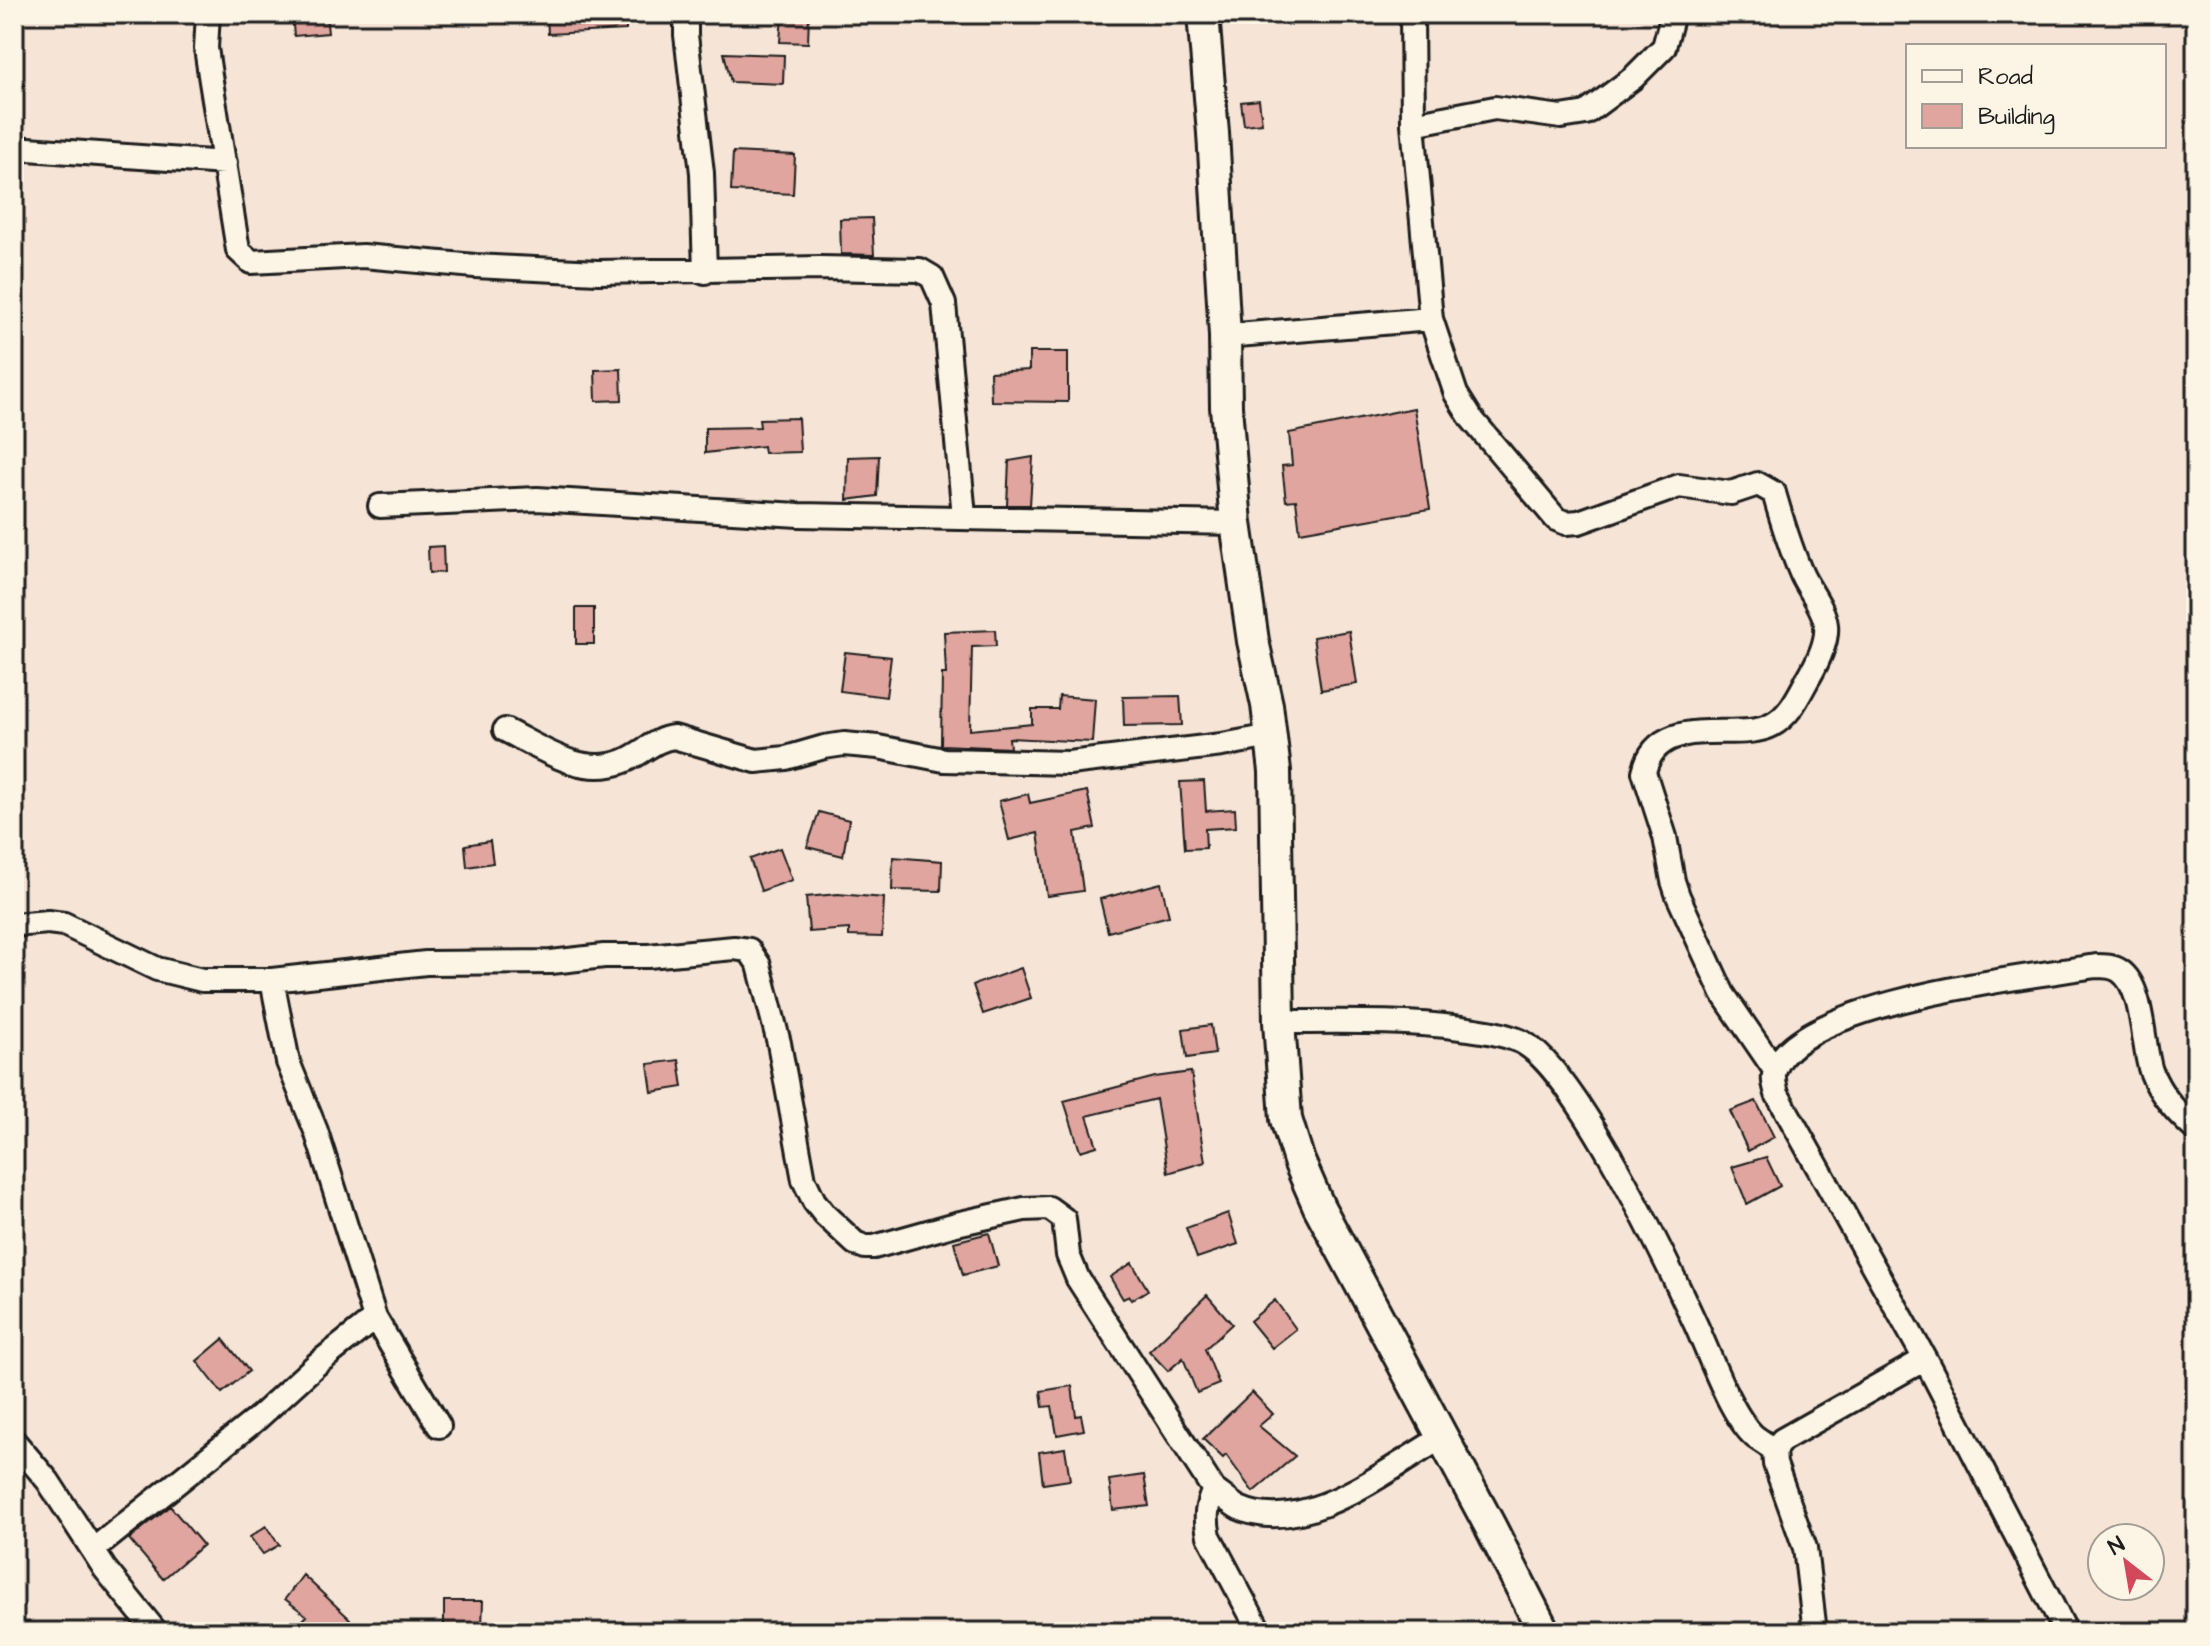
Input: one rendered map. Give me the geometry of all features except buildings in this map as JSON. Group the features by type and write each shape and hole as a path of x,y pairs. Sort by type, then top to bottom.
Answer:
{"street":[{"path":"208,14 206,48 238,250 251,262 363,256 598,272 820,268 920,270 932,277 944,304 964,516"},
{"path":"686,14 702,173 705,272"},
{"path":"1203,14 1225,336 1226,407 1236,523 1275,771 1279,1022 1286,1119 1299,1161 1319,1207 1544,1632"},
{"path":"1412,14 1413,124 1431,319 1456,394 1471,418 1556,519 1566,523 1579,522 1679,486 1731,493 1758,484 1774,493 1788,543 1826,625 1816,664 1788,712 1769,727 1690,732 1657,748 1646,761 1644,772 1665,837 1678,896 1723,994 1775,1070"},
{"path":"1413,124 1495,108 1561,117 1586,113 1633,78 1664,47 1673,14"},
{"path":"14,148 225,163"},
{"path":"1225,336 1431,319"},
{"path":"380,506 537,499 799,515 1236,523"},
{"path":"505,730 572,763 596,766 627,760 661,738 674,737 756,761 786,758 844,744 878,747 944,760 1069,763 1222,745 1271,736"},
{"path":"14,925 64,924 157,969 185,977 272,980 426,963 551,962 734,948 749,950 759,965 779,1043 804,1180 825,1215 855,1243 865,1247 1024,1209 1049,1208 1058,1212 1064,1219 1068,1255 1078,1279 1214,1490 1239,1507 1260,1514 1283,1516 1302,1513 1351,1492 1443,1437"},
{"path":"2066,1632 1925,1359 1777,1094 1773,1081 1775,1070 1782,1057 1795,1045 1818,1030 1859,1013 1932,993 2110,966 2127,977 2136,997 2150,1069 2159,1087 2173,1109 2196,1130"},
{"path":"272,980 288,1062 316,1131 375,1318 439,1426"},
{"path":"1279,1022 1423,1023 1496,1032 1523,1042 1543,1058 1560,1078 1616,1168 1678,1286 1733,1405 1754,1436 1774,1450"},
{"path":"93,1550 259,1417 317,1364 375,1318"},
{"path":"1815,1632 1805,1548 1775,1464 1774,1450 1782,1440 1925,1359"},
{"path":"14,1441 22,1464 48,1481 93,1550 156,1632"},
{"path":"1214,1490 1206,1511 1209,1536 1260,1632"}]}
